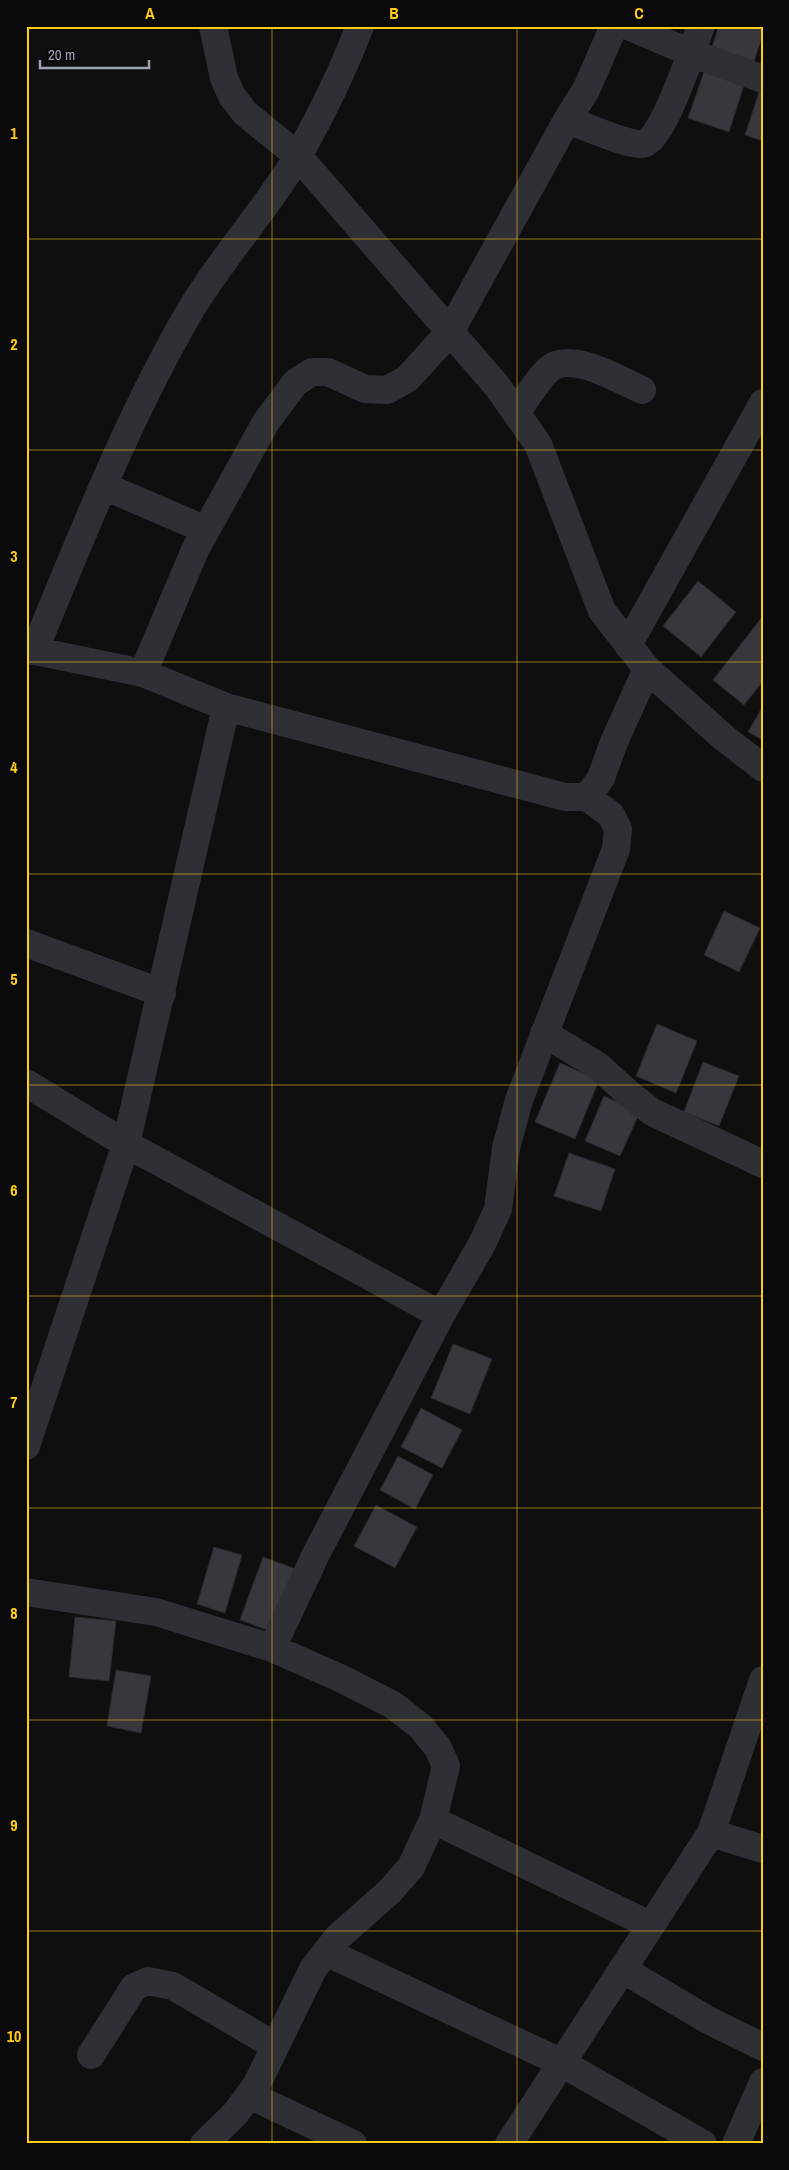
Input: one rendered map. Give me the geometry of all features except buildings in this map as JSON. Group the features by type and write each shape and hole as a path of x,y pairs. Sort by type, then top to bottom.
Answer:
{"street":[{"path":"212,26 224,78 232,96 245,113 298,156 497,386 538,444 602,611 647,669 723,737 763,768"},
{"path":"272,1648 316,1554 441,1315 482,1244 498,1209 506,1148 519,1100 616,849 618,829 611,815 587,797 565,797 226,707 143,673 30,650 158,367 192,308 298,156 350,53 360,26"},
{"path":"143,673 195,550 266,422 295,383 312,372 328,372 364,389 387,390 407,379 450,332 567,120 586,90 614,26"},
{"path":"628,26 691,53 763,79"},
{"path":"567,120 631,143 643,144 652,140 671,106 701,26"},
{"path":"516,413 550,368 563,363 584,364 642,390"},
{"path":"628,645 763,403"},
{"path":"104,486 206,530"},
{"path":"587,797 601,778 614,742 647,669"},
{"path":"26,1446 126,1144 226,707"},
{"path":"26,943 162,993"},
{"path":"544,1033 598,1066 652,1112 763,1164"},
{"path":"26,1083 126,1144 441,1315"},
{"path":"26,1592 156,1612 272,1648 340,1678 393,1705 421,1727 438,1748 446,1766 433,1820 411,1867 390,1891 337,1938 313,1969 249,2095 234,2114 204,2144"},
{"path":"508,2144 711,1833 763,1680"},
{"path":"433,1820 650,1925"},
{"path":"711,1833 763,1849"},
{"path":"326,1952 560,2062 703,2144"},
{"path":"622,1969 708,2020 763,2047"},
{"path":"91,2055 134,1987 148,1981 173,1986 275,2046"},
{"path":"736,2144 763,2082"},
{"path":"249,2095 353,2144"}]}
